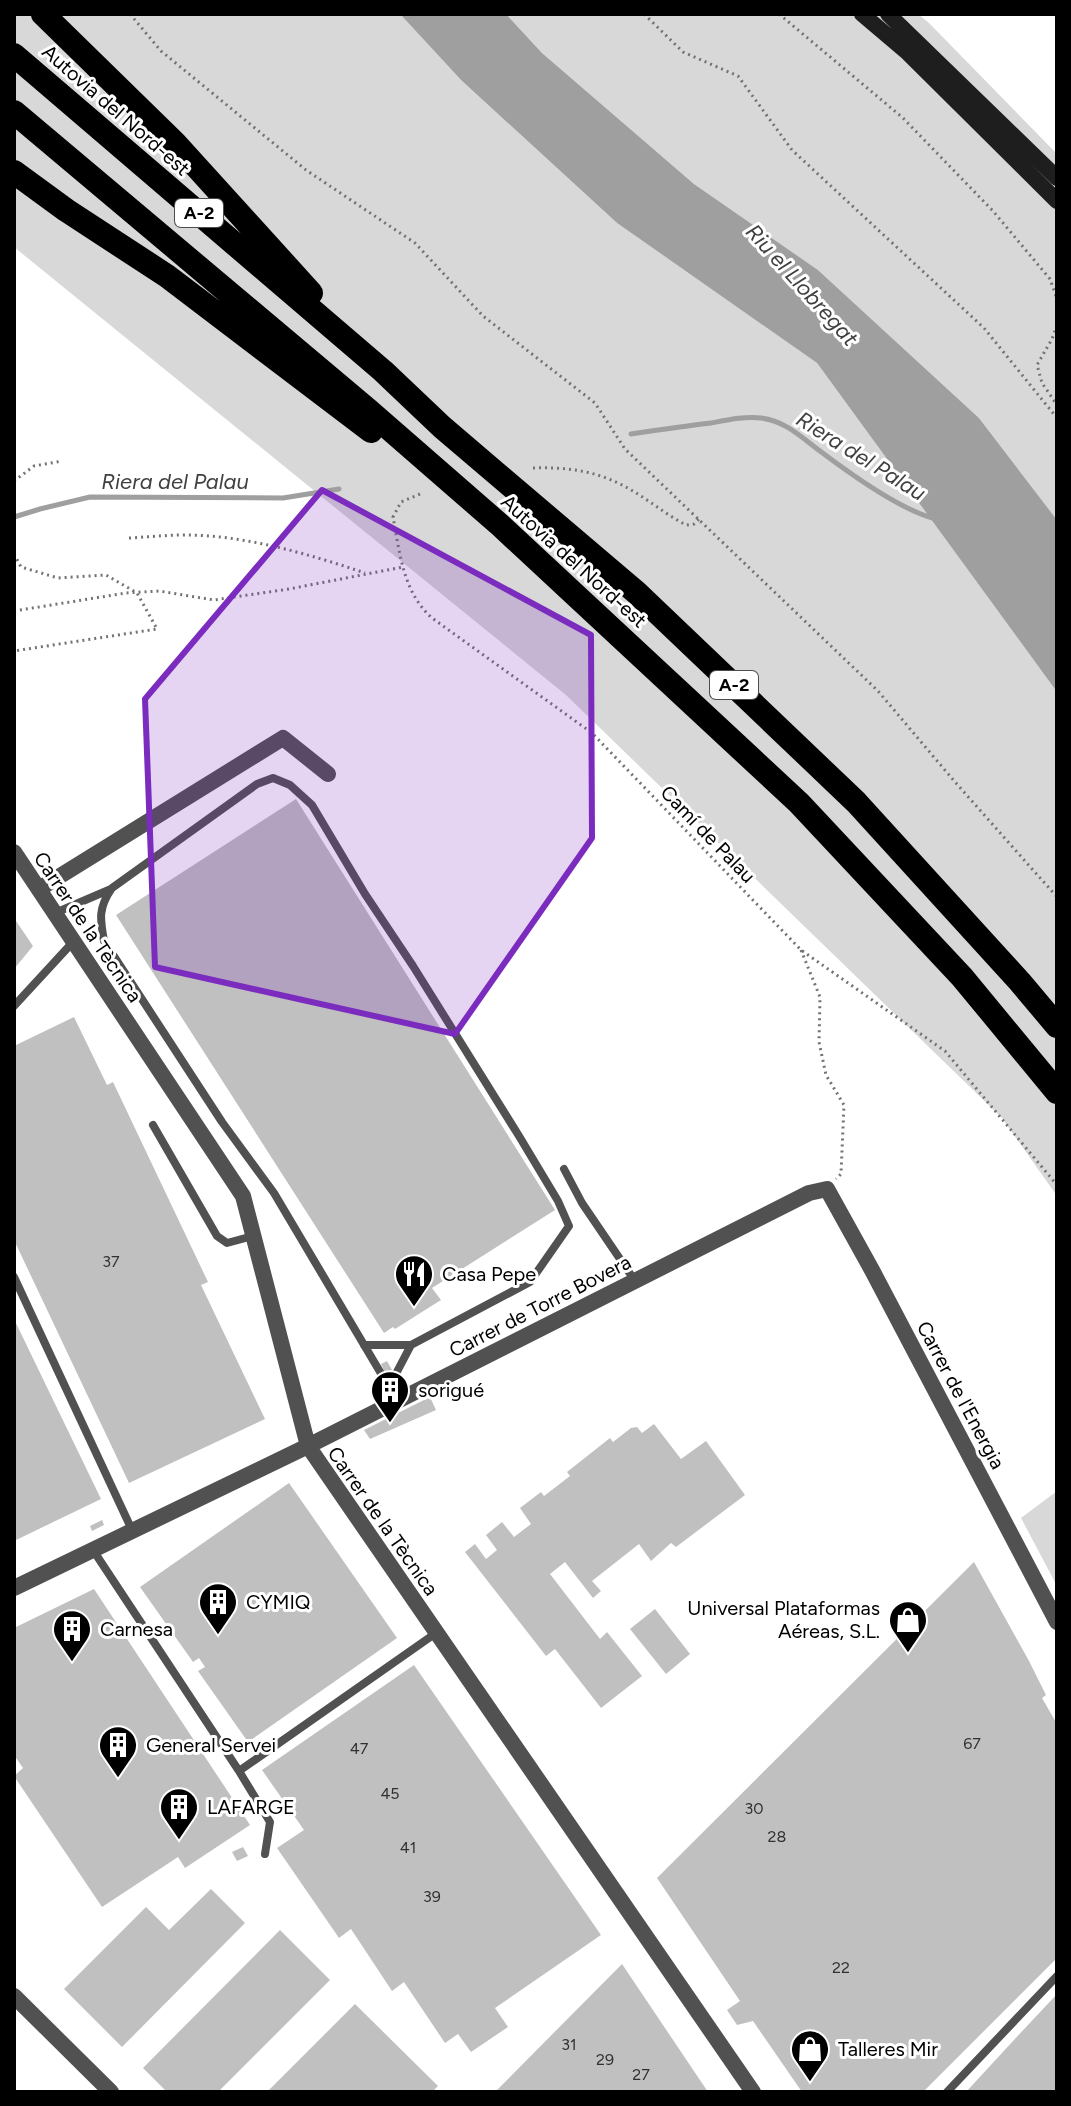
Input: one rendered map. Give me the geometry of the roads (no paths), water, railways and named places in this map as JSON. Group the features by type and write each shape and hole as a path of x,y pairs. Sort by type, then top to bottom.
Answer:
{"highway":[{"path":"43,14 175,143 383,371"},
{"name":"Autovia del Nord-est","path":"14,55 637,593 856,802 1057,1026"},
{"name":"Autovia del Nord-est","path":"14,112 500,525 799,803 962,977 1057,1092"},
{"path":"14,172 167,276 343,411 500,525"}],"street":[{"path":"862,14 908,53 1057,201"},
{"path":"888,14 1057,178"},
{"path":"39,889 283,738 328,774"},
{"name":"Carrer de la Tècnica","path":"14,852 243,1196 308,1446 753,2092"},
{"name":"Carrer de Torre Bovera","path":"14,1588 308,1446 393,1394 635,1281 809,1193 827,1189"},
{"name":"Carrer de l'Energia","path":"827,1189 1057,1622"},
{"path":"14,1996 111,2092"}],"lane":[{"path":"55,913 112,888 257,784 273,778 290,785 312,805 519,1136 558,1201 569,1226 530,1282 411,1345 364,1345"},
{"path":"112,888 99,917 104,941 222,1122 274,1193 393,1394"},
{"path":"14,1006 74,941"},
{"path":"153,1125 217,1236 227,1243 253,1236"},
{"path":"564,1169 582,1203 635,1281"},
{"path":"14,1277 133,1531"},
{"path":"393,1394 411,1345"},
{"path":"93,1550 270,1822 265,1854"},
{"path":"239,1771 436,1633"},
{"path":"947,2092 1057,1976"}],"water":[{"name":"Riu el Llobregat","path":"400,14 506,14 542,53 694,184 818,270 979,418 1057,520 1057,692 817,363 617,223 461,80"}],"waterway":[{"name":"Riera del Palau","path":"631,434 742,418 770,420 795,432 878,491 936,519"},
{"name":"Riera del Palau","path":"14,517 90,497 283,498 339,489"}],"place":[{"name":"Casa Pepe","path":"414,1308"},
{"name":"sorigué","path":"390,1424"},
{"name":"CYMIQ","path":"218,1636"},
{"name":"Universal Plataformas Aéreas, S.L.","path":"908,1654"},
{"name":"Carnesa","path":"72,1663"},
{"name":"General Servei","path":"118,1779"},
{"name":"LAFARGE","path":"179,1841"},
{"name":"Talleres Mir","path":"810,2083"}]}
